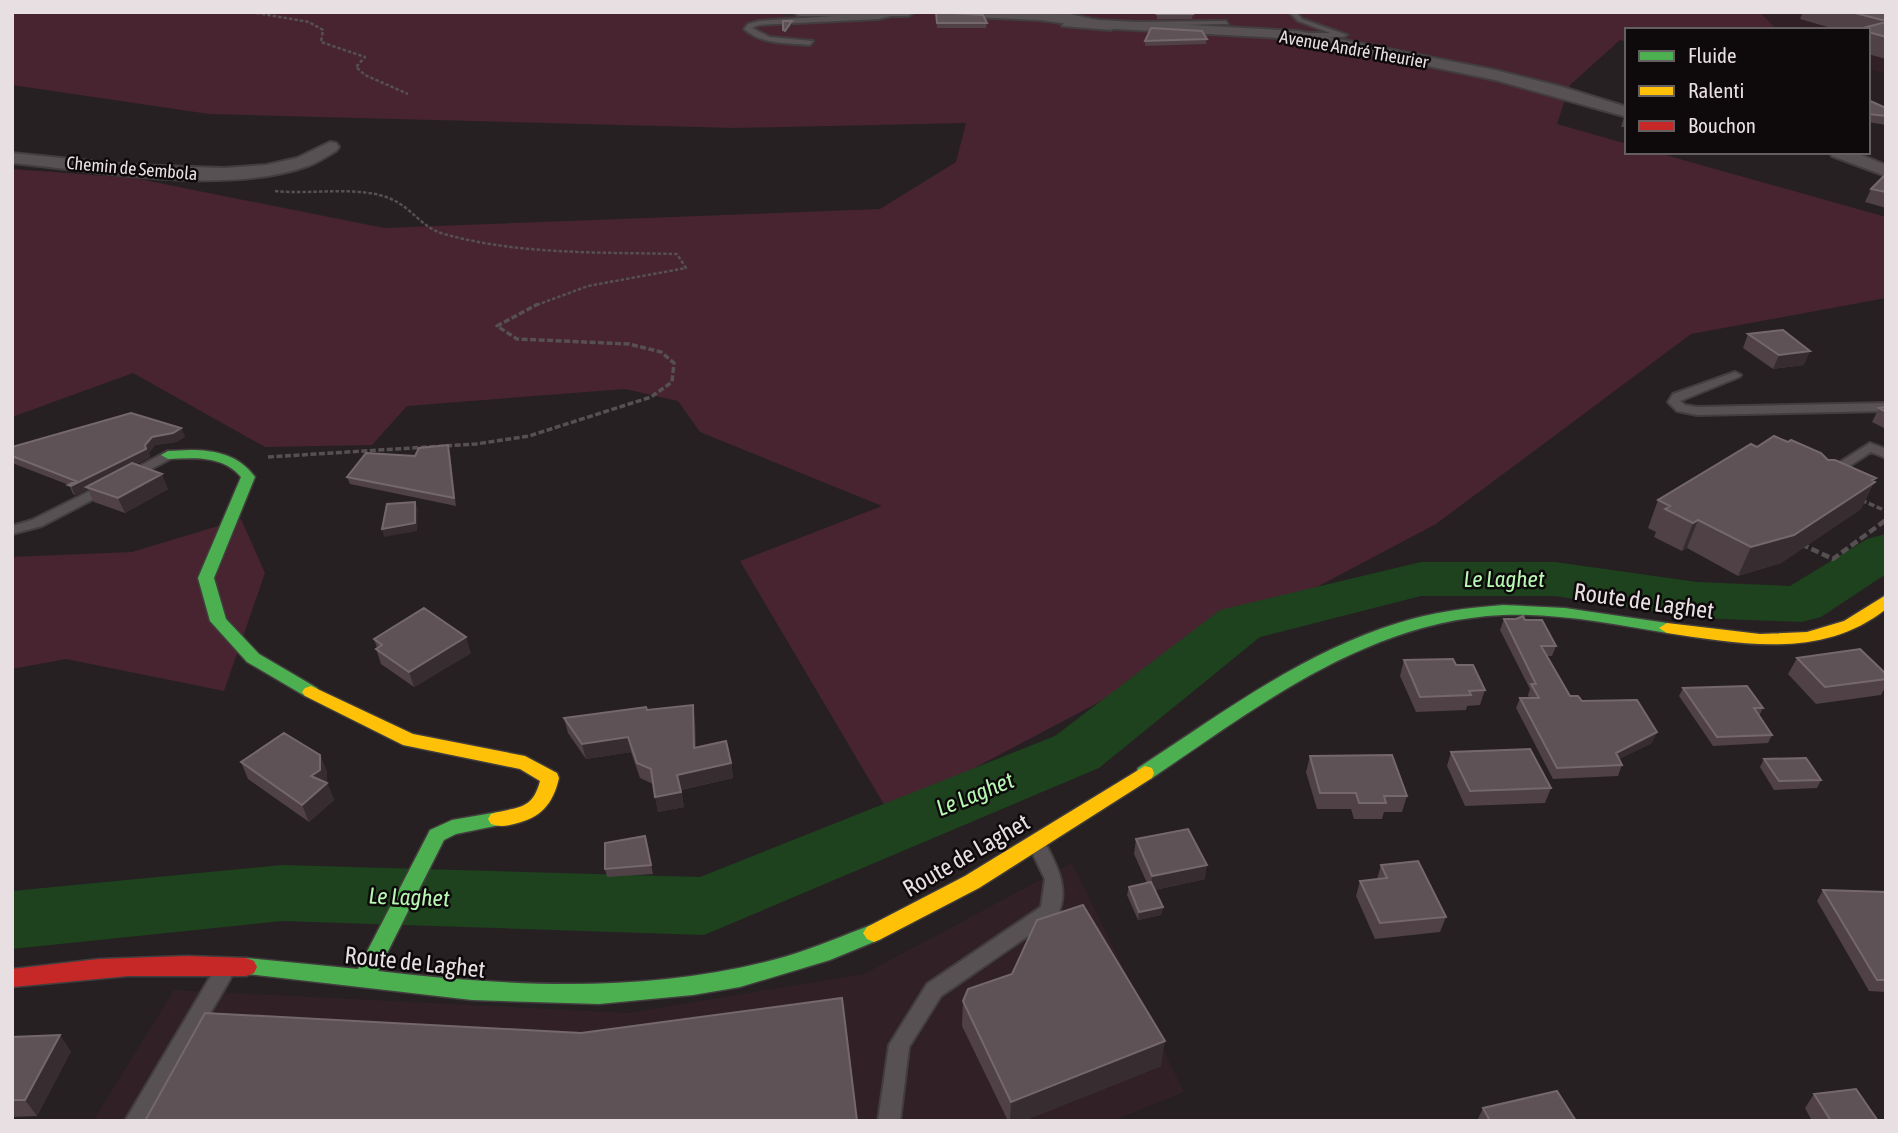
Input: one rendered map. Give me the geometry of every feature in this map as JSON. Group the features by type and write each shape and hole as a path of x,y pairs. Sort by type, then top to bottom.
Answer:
{"main road":[{"path":"168,455 194,454 230,459 244,468 248,477 206,578 218,621 253,658 334,705 409,740 525,763 550,778 550,792 541,808 523,815 464,823 445,828 437,835 363,979"},
{"name":"Route de Laghet","path":"12,978 106,964 177,963 558,995 613,995 744,977 808,959 864,938 953,892 1353,643 1406,624 1480,611 1560,612 1723,634 1798,638 1848,626 1886,600"}],"street":[{"path":"799,12 907,12"},
{"name":"Avenue André Theurier","path":"949,12 1298,35 1495,75 1553,89 1625,111"},
{"name":"Chemin de Sembola","path":"12,158 161,173 206,174 282,167 308,160 330,147"},
{"path":"1844,154 1886,171"}],"lane":[{"path":"810,43 776,40 755,35 748,29 750,25 759,23 878,17 907,12"},
{"path":"1049,12 1093,16 1135,25 1226,23"},
{"path":"1292,12 1300,20 1343,35 1298,35"},
{"path":"1064,25 1111,29 1115,25"},
{"path":"1735,375 1677,397 1674,402 1681,408 1698,411 1886,407"},
{"path":"1817,481 1870,447 1886,454"},
{"path":"12,530 37,523 168,455"},
{"path":"890,1121 899,1045 934,990 1049,911 1054,879 1036,842"},
{"path":"135,1121 227,966"}],"path":[{"path":"251,12 309,22 323,30 321,42 365,57 356,67 365,75 408,94"},
{"path":"230,459 476,444 529,436 652,397 672,382 674,363 661,352 605,342 517,339 497,327 522,309 614,278 686,268 677,254 584,252 445,234 418,223 399,201 380,196 274,191"},
{"path":"1817,481 1886,511"},
{"path":"1791,540 1833,559 1886,520"}],"shaded area":[{"path":"12,12 1760,12 1775,28 1625,28 1625,41 1620,40 1570,85 1557,124 1625,143 1625,154 1662,154 1886,217 1886,298 1691,334 1436,524 889,813 740,561 882,506 700,432 678,401 625,389 407,406 372,445 265,447 133,373 12,417 12,169 134,178 384,228 880,209 956,162 966,123 735,128 209,114 12,85"},
{"path":"1760,12 1886,12 1886,74 1870,70 1870,28 1775,28"},
{"path":"241,519 265,573 224,691 66,659 12,669 12,557 132,552"},
{"path":"1072,863 1184,1092 1113,1121 93,1121 174,990 628,1013 864,974"}],"building":[{"path":"936,12 983,15 987,23 937,23"},
{"path":"1192,12 1193,14 1157,14"},
{"path":"1851,12 1886,12 1886,21"},
{"path":"783,21 792,21 785,31 783,30"},
{"path":"1886,22 1886,37 1870,33 1870,28 1863,28"},
{"path":"1151,28 1202,31 1207,39 1145,41"},
{"path":"1870,101 1886,108 1886,116 1870,114"},
{"path":"1886,174 1886,192 1871,189"},
{"path":"1783,330 1810,351 1779,355 1748,334"},
{"path":"131,413 181,428 173,433 152,437 145,445 146,449 71,486 68,485 76,481 12,456 12,447"},
{"path":"1774,436 1788,442 1791,440 1821,453 1828,460 1835,460 1876,478 1872,480 1875,482 1794,535 1751,547 1698,520 1693,523 1665,509 1670,506 1658,500 1751,444 1757,447"},
{"path":"448,445 454,498 347,477 366,453 415,456 419,448"},
{"path":"132,463 162,474 118,498 86,487"},
{"path":"415,502 415,523 382,529 387,504"},
{"path":"424,608 466,637 409,672 376,649 382,645 374,639"},
{"path":"1523,616 1525,620 1542,620 1556,646 1541,646 1570,696 1578,696 1582,701 1637,700 1657,732 1616,753 1622,765 1557,768 1520,698 1539,698 1531,684 1536,684 1504,619"},
{"path":"1860,649 1886,674 1886,679 1825,687 1797,658"},
{"path":"1453,659 1456,665 1473,665 1485,690 1469,691 1471,695 1420,697 1404,660"},
{"path":"1747,686 1763,708 1754,708 1772,735 1717,737 1683,688"},
{"path":"693,705 694,748 726,741 731,763 677,775 681,792 655,797 651,769 637,763 628,737 582,744 564,718 646,707 647,710"},
{"path":"284,733 320,755 320,770 311,776 327,783 302,805 241,762"},
{"path":"1530,749 1551,788 1470,791 1451,752"},
{"path":"1392,755 1407,796 1384,796 1386,803 1359,803 1356,793 1320,793 1310,756"},
{"path":"1806,758 1821,780 1779,781 1764,759"},
{"path":"1188,829 1207,865 1152,876 1136,839"},
{"path":"645,836 651,865 605,869 605,843"},
{"path":"1418,861 1446,917 1380,923 1360,881 1387,878 1381,865"},
{"path":"1151,882 1163,907 1139,912 1129,887"},
{"path":"1823,890 1886,892 1886,980 1877,980"},
{"path":"1083,905 1165,1041 1011,1102 963,1001 968,989 1012,974 1037,920"},
{"path":"842,998 857,1121 145,1121 205,1013 581,1033"},
{"path":"60,1035 25,1100 12,1100 12,1037"},
{"path":"1856,1089 1878,1121 1831,1121 1814,1094"},
{"path":"1557,1091 1576,1121 1490,1121 1483,1108"}],"waterway":[{"name":"Le Laghet","path":"12,920 282,893 704,906 1077,752 1240,623 1421,579 1555,579 1697,600 1801,604 1886,550"}],"traffic: fast":[{"path":"168,455 201,454 223,458 241,468 248,477 206,578 218,621 253,658 311,692"},
{"path":"1145,773 1314,665 1357,644 1403,627 1452,615 1524,610 1605,618 1667,628"},
{"path":"363,980 437,835 452,827 498,819"},
{"path":"246,967 472,991 552,995 646,992 693,986 785,966 874,933"}],"traffic: slow":[{"path":"1667,628 1760,639 1807,638 1850,625 1886,600"},
{"path":"311,692 409,740 525,763 550,778 544,797 533,809 518,816 498,819"},
{"path":"874,933 972,882 1145,773"}],"traffic: jam":[{"path":"12,978 128,967 246,967"}]}
